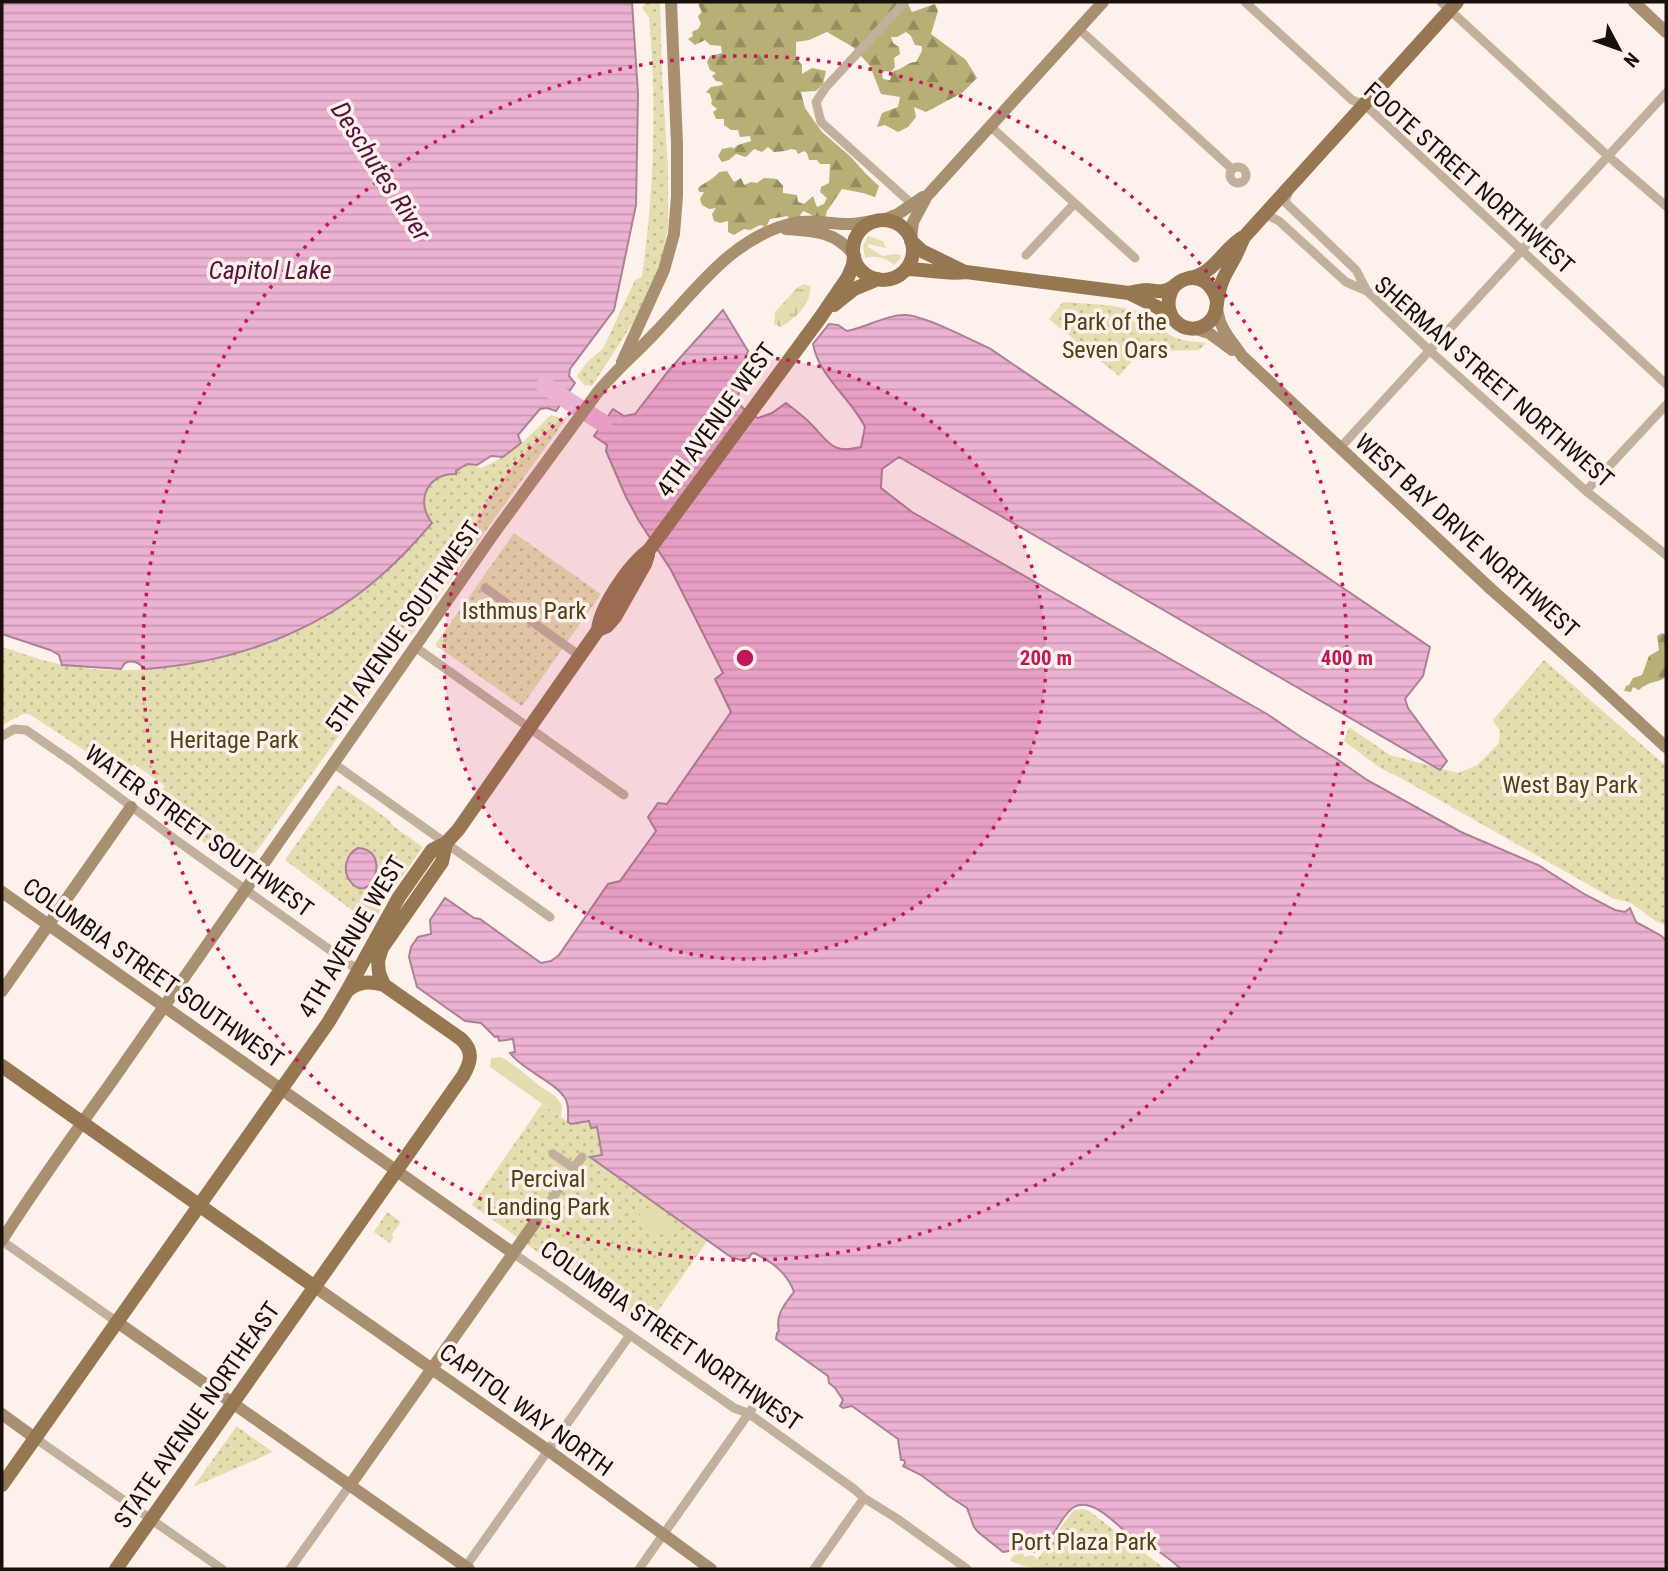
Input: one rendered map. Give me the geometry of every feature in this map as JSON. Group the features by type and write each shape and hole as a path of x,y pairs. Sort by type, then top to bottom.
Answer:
{"main road":[{"path":"906,269 966,272 1129,293 1164,291 1189,278 1200,276 1207,272 1230,246 1245,236 1365,105 1449,4"},
{"path":"820,317 853,260 853,247 859,231 878,220 900,225 922,251 966,272"},
{"path":"1175,285 1168,300 1172,317 1185,327 1202,327 1214,316 1221,284 1245,236"},
{"path":"853,260 869,276 888,279 906,269 913,249 911,240"},
{"path":"1189,278 1205,281 1211,286 1217,305"},
{"path":"820,317 854,289 878,279"},
{"path":"1129,293 1172,317"},
{"name":"4TH AVENUE WEST","path":"2,1485 328,1023 399,897 432,850 446,843 458,830 598,630 599,619 606,606 820,317"},
{"path":"384,985 378,961 382,948 442,862 446,843"},
{"path":"347,991 360,982 384,985"},
{"name":"STATE AVENUE NORTHEAST","path":"116,1569 470,1064 467,1044 384,985"},
{"path":"2,1066 315,1287"}],"street":[{"path":"620,366 664,270 674,234 677,144 671,2"},
{"path":"905,2 826,87 816,102 821,122 912,205"},
{"name":"FOOTE STREET NORTHWEST","path":"1245,2 1352,100 1365,105 1666,384"},
{"path":"1634,2 1666,32"},
{"path":"878,220 898,214 927,195 1100,3"},
{"path":"1449,4 1608,156 1666,206"},
{"path":"1079,29 1232,169"},
{"path":"1340,448 1666,93"},
{"path":"990,126 1135,258"},
{"path":"1294,182 1286,203 1356,271 1367,291"},
{"path":"911,240 913,222 927,195"},
{"path":"1026,255 1074,204"},
{"name":"SHERMAN STREET NORTHWEST","path":"1262,217 1274,218 1346,282 1367,291 1586,491 1666,555"},
{"name":"5TH AVENUE SOUTHWEST","path":"2,1240 332,763 497,530 597,393 620,366 655,334 713,269 727,256 757,237 803,222 849,224 878,220"},
{"name":"5TH AVENUE SOUTHWEST","path":"776,229 821,232 831,236 846,246 853,260"},
{"name":"WEST BAY DRIVE NORTHWEST","path":"1217,305 1223,332 1242,356 1492,590 1666,747"},
{"name":"WEST BAY DRIVE NORTHWEST","path":"1194,328 1209,333 1242,356"},
{"path":"1586,491 1666,405"},
{"path":"485,588 580,656"},
{"path":"415,647 624,795"},
{"name":"WATER STREET SOUTHWEST","path":"2,736 14,729 26,730 358,970"},
{"path":"332,763 550,917"},
{"path":"2,991 131,807"},
{"name":"COLUMBIA STREET SOUTHWEST","path":"2,892 281,1089"},
{"name":"COLUMBIA STREET NORTHWEST","path":"281,1089 734,1408 748,1413 967,1569"},
{"path":"553,1154 574,1168"},
{"path":"290,1569 582,1157"},
{"path":"2,1240 466,1568 630,1335"},
{"name":"CAPITOL WAY NORTH","path":"315,1287 549,1451 711,1569"},
{"path":"639,1569 763,1393"},
{"path":"2,1414 222,1569"},
{"path":"814,1569 864,1498"}],"green space":[{"path":"646,2 660,2 668,228 651,289 638,315 592,386 584,385 577,376 588,361 603,349 635,280 642,277 653,147 649,17 642,8"},
{"path":"907,2 912,12 935,4 938,11 931,34 966,60 977,78 962,93 926,112 914,107 916,117 908,127 898,132 885,125 877,127 882,113 898,107 900,97 881,94 870,66 853,47 827,32 796,42 796,58 802,65 802,74 812,68 826,71 823,84 816,91 801,92 805,108 822,132 879,186 875,197 842,189 827,211 825,219 816,219 803,211 797,220 792,221 787,216 770,219 766,227 760,225 750,230 744,229 734,235 728,232 728,221 714,221 712,214 716,208 709,209 702,205 700,199 704,192 699,192 698,188 719,172 727,171 734,182 741,178 744,185 757,183 764,178 777,179 783,186 783,193 797,195 798,202 804,204 813,196 817,207 824,204 827,198 820,192 821,187 829,183 830,164 809,160 804,151 798,154 791,149 774,152 768,147 762,152 754,149 746,157 736,154 722,162 718,156 722,149 733,149 751,141 750,136 740,137 738,130 731,130 724,125 724,119 716,119 713,112 717,109 711,104 710,94 706,92 711,87 723,85 712,76 716,73 710,70 707,62 710,56 722,53 721,46 710,45 705,40 695,45 688,39 701,24 698,16 702,12 698,4","holes":["906,32 915,45 922,46 916,62 893,71 890,80 883,79 882,74 885,71 891,72 895,67 894,58 900,54 899,47 893,43 891,37"]},
{"path":"868,236 883,241 886,248 868,244 868,247 883,256 901,255 900,259 894,265 880,258 865,258 863,246"},
{"path":"804,284 810,286 805,305 780,327 774,324 775,312"},
{"name":"Park of the Seven Oars","path":"1063,302 1130,309 1148,316 1173,337 1206,343 1199,350 1160,351 1148,342 1119,376 1049,319"},
{"name":"Heritage Park","path":"551,415 565,420 256,852 244,860 233,863 151,805 165,786 134,764 125,777 29,714 23,714 2,725 2,647 63,665 104,670 145,670 226,656 303,627 339,607 372,583 396,562 432,523 425,506 425,497 431,483 437,478 456,474 468,464 481,468 502,458 519,446"},
{"name":"Isthmus Park","path":"514,533 601,594 522,706 435,645"},
{"path":"1662,633 1666,635 1666,677 1639,690 1633,687 1631,692 1624,691 1633,678 1642,675 1649,656 1659,650 1657,636"},
{"name":"West Bay Park","path":"1544,660 1666,766 1666,925 1657,922 1631,903 1612,898 1380,768 1344,741 1349,727 1390,755 1458,773 1477,765 1499,743 1500,731 1493,720"},
{"name":"Heritage Park","path":"338,785 423,847 385,901 374,922 353,911 285,860"},
{"path":"501,1057 557,1098 562,1106 561,1117 490,1067 491,1058"},
{"name":"Percival Landing Park","path":"542,1104 571,1124 590,1121 597,1127 602,1155 591,1158 708,1240 645,1329 472,1205"},
{"path":"643,1205 676,1229 659,1235 645,1225 636,1225 640,1216 639,1209"},
{"path":"387,1212 401,1222 392,1234 390,1243 374,1232"},
{"path":"236,1426 273,1452 193,1487 234,1430"},
{"name":"Port Plaza Park","path":"1074,1510 1088,1510 1165,1569 1051,1569 1037,1560"},
{"path":"1023,1553 1024,1557 1032,1555 1052,1569 1024,1566 1010,1560 1014,1555"}],"water":[{"name":"Capitol Lake","path":"2,2 632,2 638,94 636,205 614,310 570,369 569,376 575,383 556,411 540,409 518,435 521,443 503,457 491,456 477,465 467,464 456,471 456,474 446,475 431,483 424,498 424,506 432,523 419,538 398,560 351,599 297,631 238,653 176,666 145,669 131,661 125,663 121,669 62,665 59,655 50,650 2,634"},
{"path":"723,310 748,351 739,392 743,409 758,418 772,413 786,403 833,446 844,449 861,447 865,427 816,356 813,344 829,324 838,325 847,331 899,315 914,316 989,348 1430,647 1423,676 1405,699 1408,708 1447,761 1440,770 899,457 882,469 881,488 912,512 1267,714 1367,780 1461,832 1538,865 1615,910 1625,912 1630,908 1636,922 1666,940 1666,1569 1181,1569 1126,1532 1102,1512 1088,1505 1074,1507 1069,1511 1047,1543 1034,1552 1032,1544 1021,1545 1022,1549 1003,1552 978,1532 967,1508 921,1475 903,1466 905,1463 901,1460 898,1439 852,1406 840,1406 843,1400 829,1383 828,1376 776,1339 780,1315 794,1292 779,1269 754,1253 741,1260 731,1257 590,1157 602,1155 597,1127 591,1128 589,1121 571,1124 568,1122 566,1100 556,1088 510,1053 515,1052 513,1039 499,1041 498,1036 495,1037 481,1023 465,1021 417,987 409,957 411,947 418,937 431,934 430,920 445,898 474,918 480,919 541,963 551,961 559,955 608,884 620,881 656,831 648,817 658,803 667,804 731,712 715,679 723,673 671,570 626,497 606,451 607,445 594,436 613,409 624,416 635,414 670,369"},
{"path":"358,848 369,851 376,866 371,883 365,888 358,888 350,881 346,872 348,858"}],"waterway":[{"name":"Deschutes River","path":"545,386 603,423"}]}
